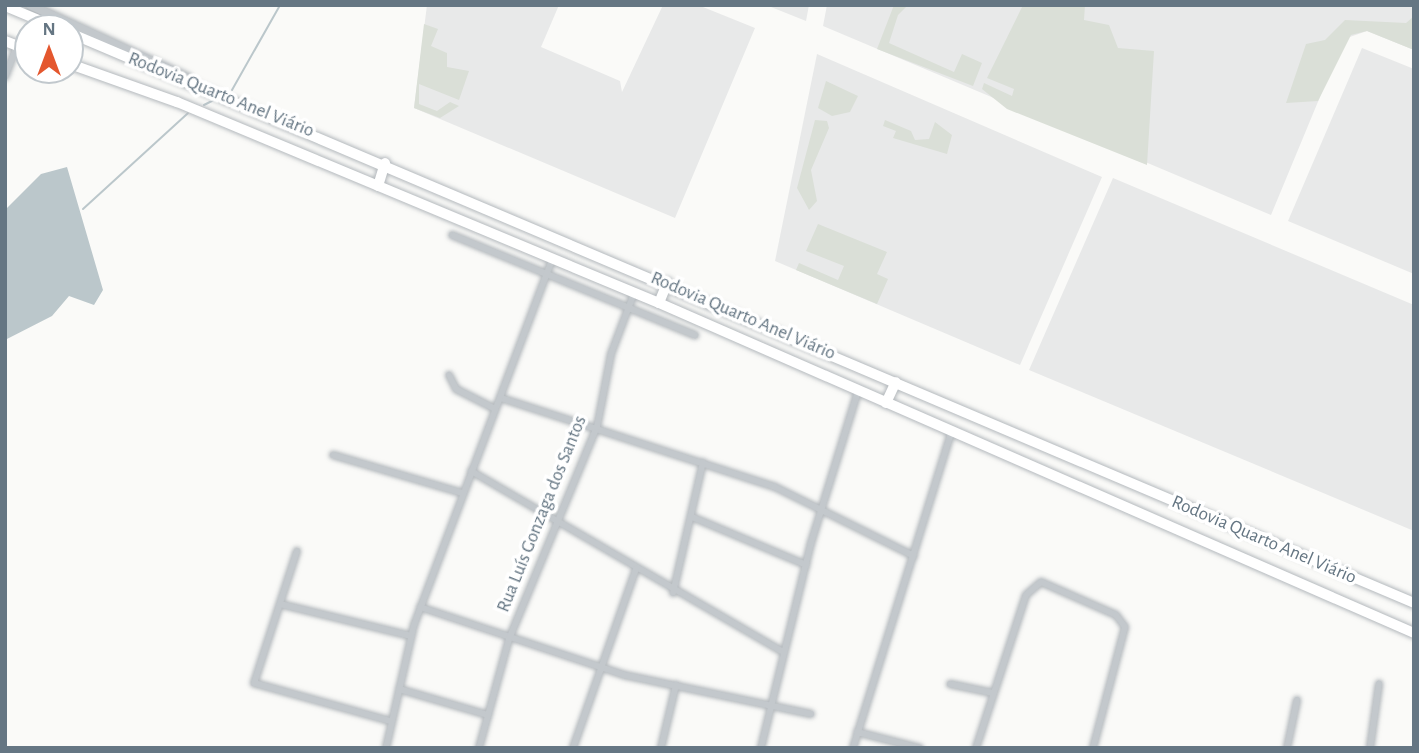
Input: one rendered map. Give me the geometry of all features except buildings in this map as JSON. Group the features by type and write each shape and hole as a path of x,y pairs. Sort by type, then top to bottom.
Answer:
{"highway":[{"path":"5,6 24,14"},
{"name":"Rodovia Quarto Anel Viário","path":"84,39 385,163 1414,603"},
{"name":"Rodovia Quarto Anel Viário","path":"84,70 378,186 659,303 1414,632"},
{"path":"378,186 385,163"},
{"path":"659,303 667,283"},
{"path":"886,403 896,382"},
{"path":"952,430 953,407"}],"street":[{"path":"36,6 231,100"},
{"path":"5,77 14,54"},
{"path":"452,235 695,335"},
{"path":"386,748 390,721 420,607 461,493 501,397 552,260"},
{"name":"Rua Luís Gonzaga dos Santos","path":"480,748 509,639 597,427 627,307 634,293"},
{"path":"449,375 456,389 495,409"},
{"path":"761,748 769,705 819,513 858,391"},
{"path":"501,397 775,487 819,513 914,556"},
{"path":"853,748 952,430"},
{"path":"333,455 461,493"},
{"path":"673,593 703,462"},
{"path":"471,471 559,518 673,593 783,652"},
{"path":"692,517 806,565"},
{"path":"297,551 255,671 257,687 390,721"},
{"path":"573,748 598,667 636,569"},
{"path":"976,748 993,693 1034,584 1045,582 1116,615 1124,635 1093,748"},
{"path":"280,604 411,636"},
{"path":"420,607 598,667 811,714"},
{"path":"950,684 993,693"},
{"path":"1370,748 1379,684"},
{"path":"661,748 676,685"},
{"path":"398,689 488,715"},
{"path":"1287,748 1297,701"},
{"path":"857,732 920,748"}],"shaded area":[{"path":"427,5 559,5 541,47 620,81 622,92 663,5 698,5 755,28 675,218 414,108"},
{"path":"766,5 809,5 806,21"},
{"path":"827,5 1414,5 1414,50 1367,31 1344,39 1271,215 823,26"},
{"path":"894,5 908,5 898,15 889,43 954,72 962,54 982,63 973,86 877,49"},
{"path":"1023,5 1085,5 1084,20 1109,25 1118,48 1154,51 1147,165 1007,109 982,89 984,83 1012,96 1014,89 987,78"},
{"path":"1414,16 1414,50 1367,31 1351,35 1318,101 1286,103 1306,44 1325,40 1345,20 1406,23"},
{"path":"424,24 438,29 431,46 447,53 447,67 469,71 459,100 419,84 419,104 437,111 450,102 459,106 440,118 414,108"},
{"path":"1362,48 1414,69 1414,274 1288,221"},
{"path":"817,54 1102,177 1020,365 775,261"},
{"path":"826,81 858,96 850,112 832,116 818,108"},
{"path":"815,120 827,121 829,128 811,170 817,201 809,210 797,188"},
{"path":"885,120 911,131 915,140 929,139 935,122 952,135 947,154 893,138 896,131 883,126"},
{"path":"67,167 103,290 94,305 69,296 52,316 5,340 5,210 41,174"},
{"path":"1113,178 1414,305 1414,531 1029,370"},
{"path":"818,224 887,252 877,274 888,279 877,304 796,270 799,263 838,280 844,266 806,251"}],"waterway":[{"path":"232,90 280,5"},
{"path":"204,105 214,100"},
{"path":"83,209 188,113"}]}
